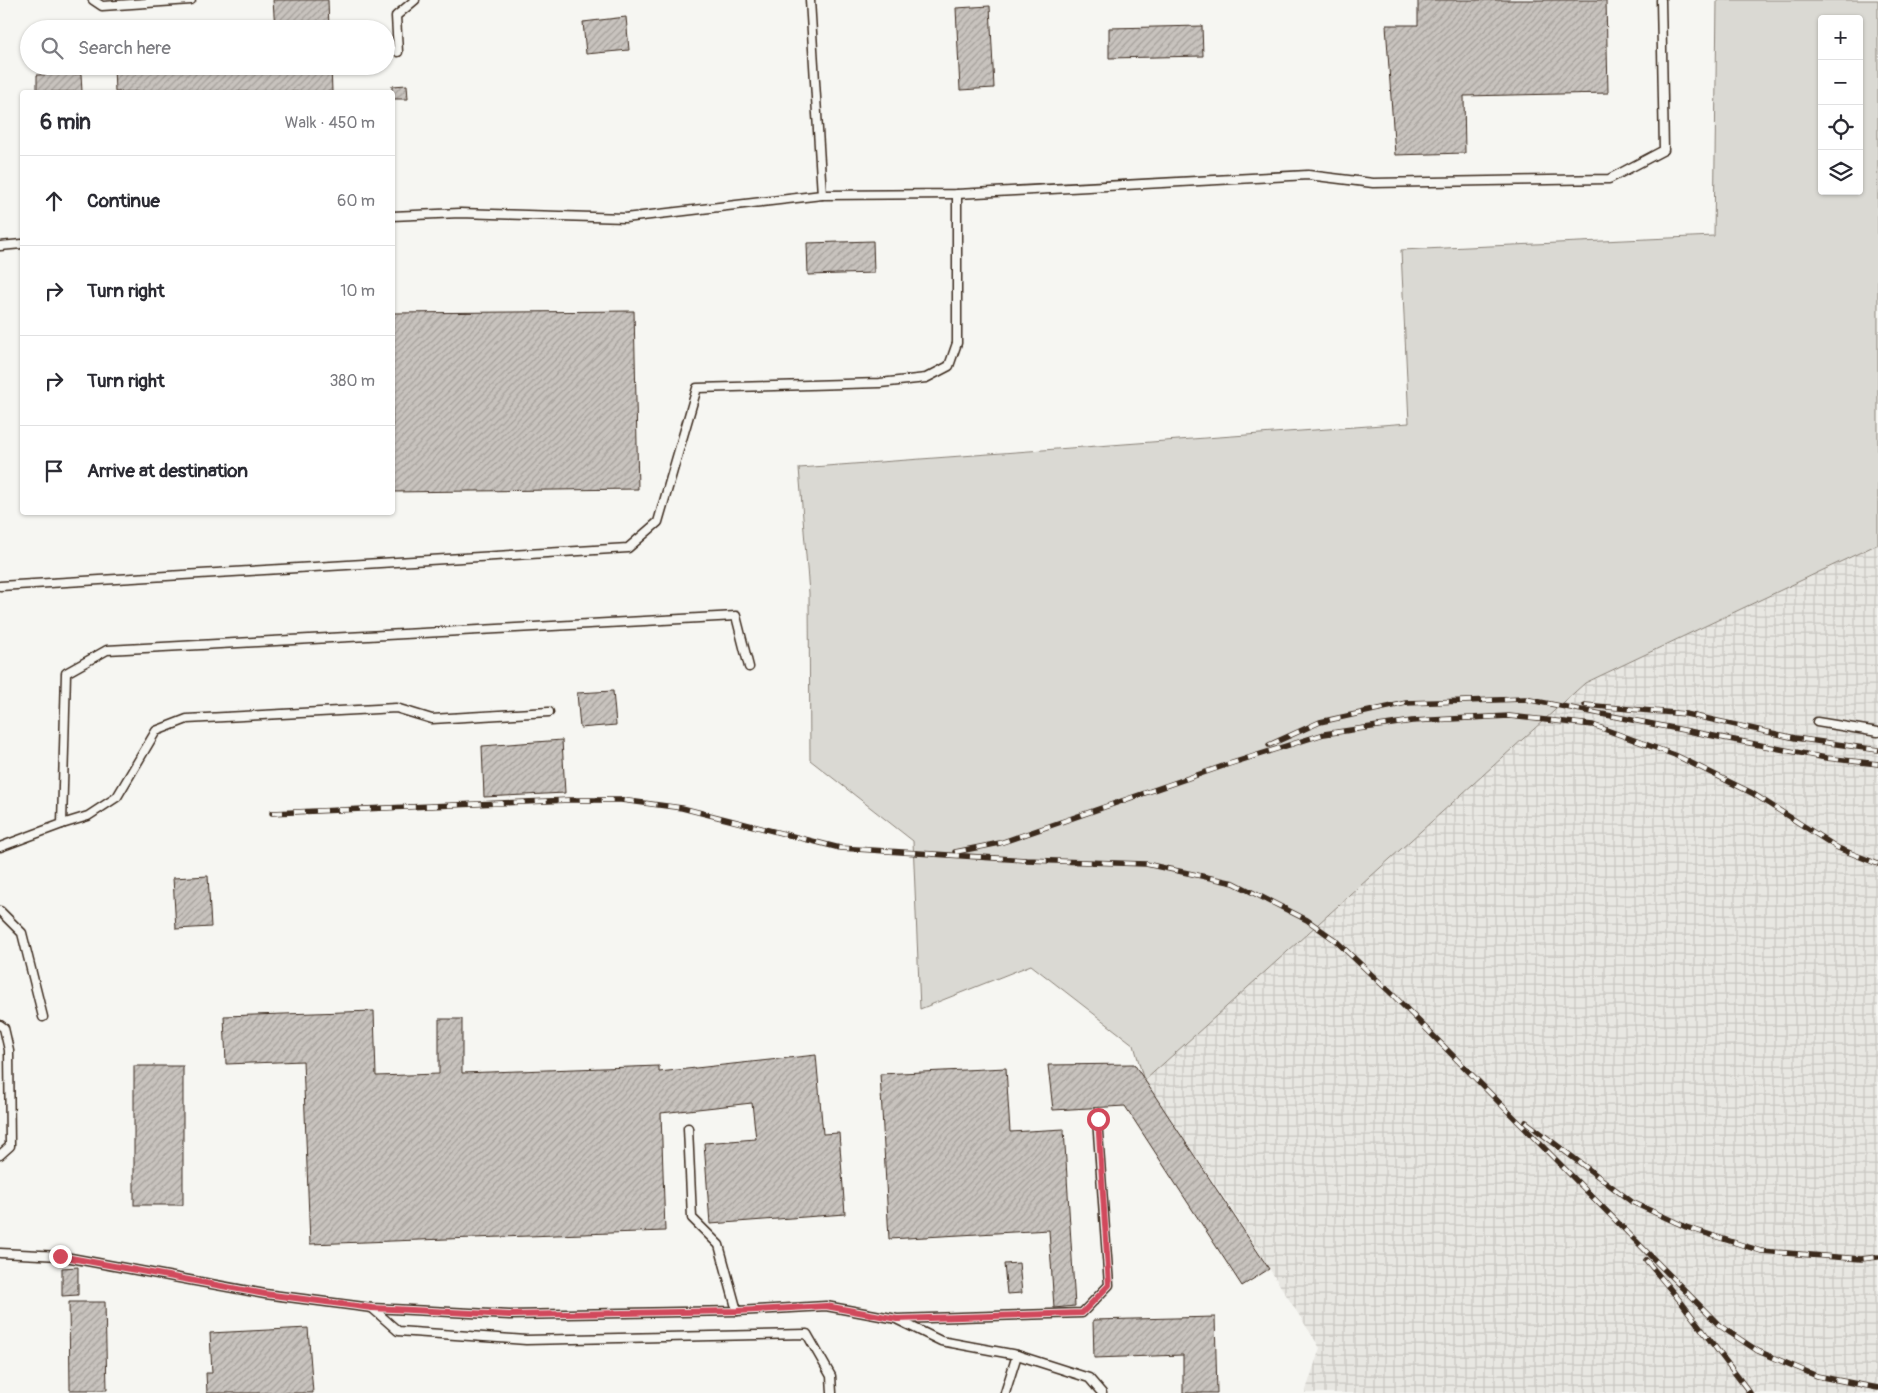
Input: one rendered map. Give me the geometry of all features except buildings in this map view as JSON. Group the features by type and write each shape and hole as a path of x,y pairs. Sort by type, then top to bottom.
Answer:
{"lane":[{"path":"93,0 102,6 191,0"},
{"path":"398,52 396,16 415,0"},
{"path":"810,0 822,195"},
{"path":"395,216 460,213 625,218 822,195 957,194 1308,174 1373,182 1609,180 1664,150 1662,0"},
{"path":"0,586 628,548 658,522 697,388 880,383 926,378 949,366 957,343 957,194"},
{"path":"0,246 20,244"},
{"path":"62,824 66,673 107,650 736,616 750,667"},
{"path":"0,847 88,816 117,797 156,731 187,719 396,708 432,719 549,712"},
{"path":"1817,722 1878,732"},
{"path":"0,911 22,933 43,1017"},
{"path":"0,1025 4,1028 9,1050 10,1127 10,1146 0,1155"},
{"path":"0,1253 60,1256 265,1294 372,1308 510,1315 737,1311 826,1306 897,1319 1082,1313 1109,1285 1098,1119"},
{"path":"688,1128 692,1218 719,1245 737,1311"},
{"path":"372,1308 398,1330 526,1340 807,1334 830,1376 832,1393"},
{"path":"897,1319 941,1341 1017,1356 1089,1378 1102,1393"},
{"path":"1005,1393 1017,1356"}],"shaded area":[{"path":"1717,0 1878,0 1878,544 1585,683 1144,1081 1134,1045 1031,965 920,1009 913,841 810,760 809,593 799,468 1409,423 1401,250 1714,236"},
{"path":"1878,544 1878,1393 1305,1393 1320,1348 1225,1199 1144,1081 1585,683"}],"railway":[{"path":"1269,745 1320,722 1406,703 1525,699 1826,758 1878,764"},
{"path":"1585,705 1686,714 1795,738 1878,750"},
{"path":"955,852 1000,843 1229,764 1324,734 1412,721 1509,716 1593,725 1675,755 1752,793 1838,848 1878,864"},
{"path":"272,813 569,800 621,800 682,808 840,848 1026,860 1146,864 1234,883 1307,920 1335,940 1393,995 1720,1326 1758,1351 1817,1376 1878,1388"},
{"path":"1526,1122 1632,1202 1686,1227 1761,1251 1861,1259 1878,1257"},
{"path":"1646,1260 1681,1302 1750,1393"}],"route":[{"path":"60,1256 265,1294 372,1308 510,1315 737,1311 826,1306 897,1319 1082,1313 1109,1285 1098,1119"}]}
